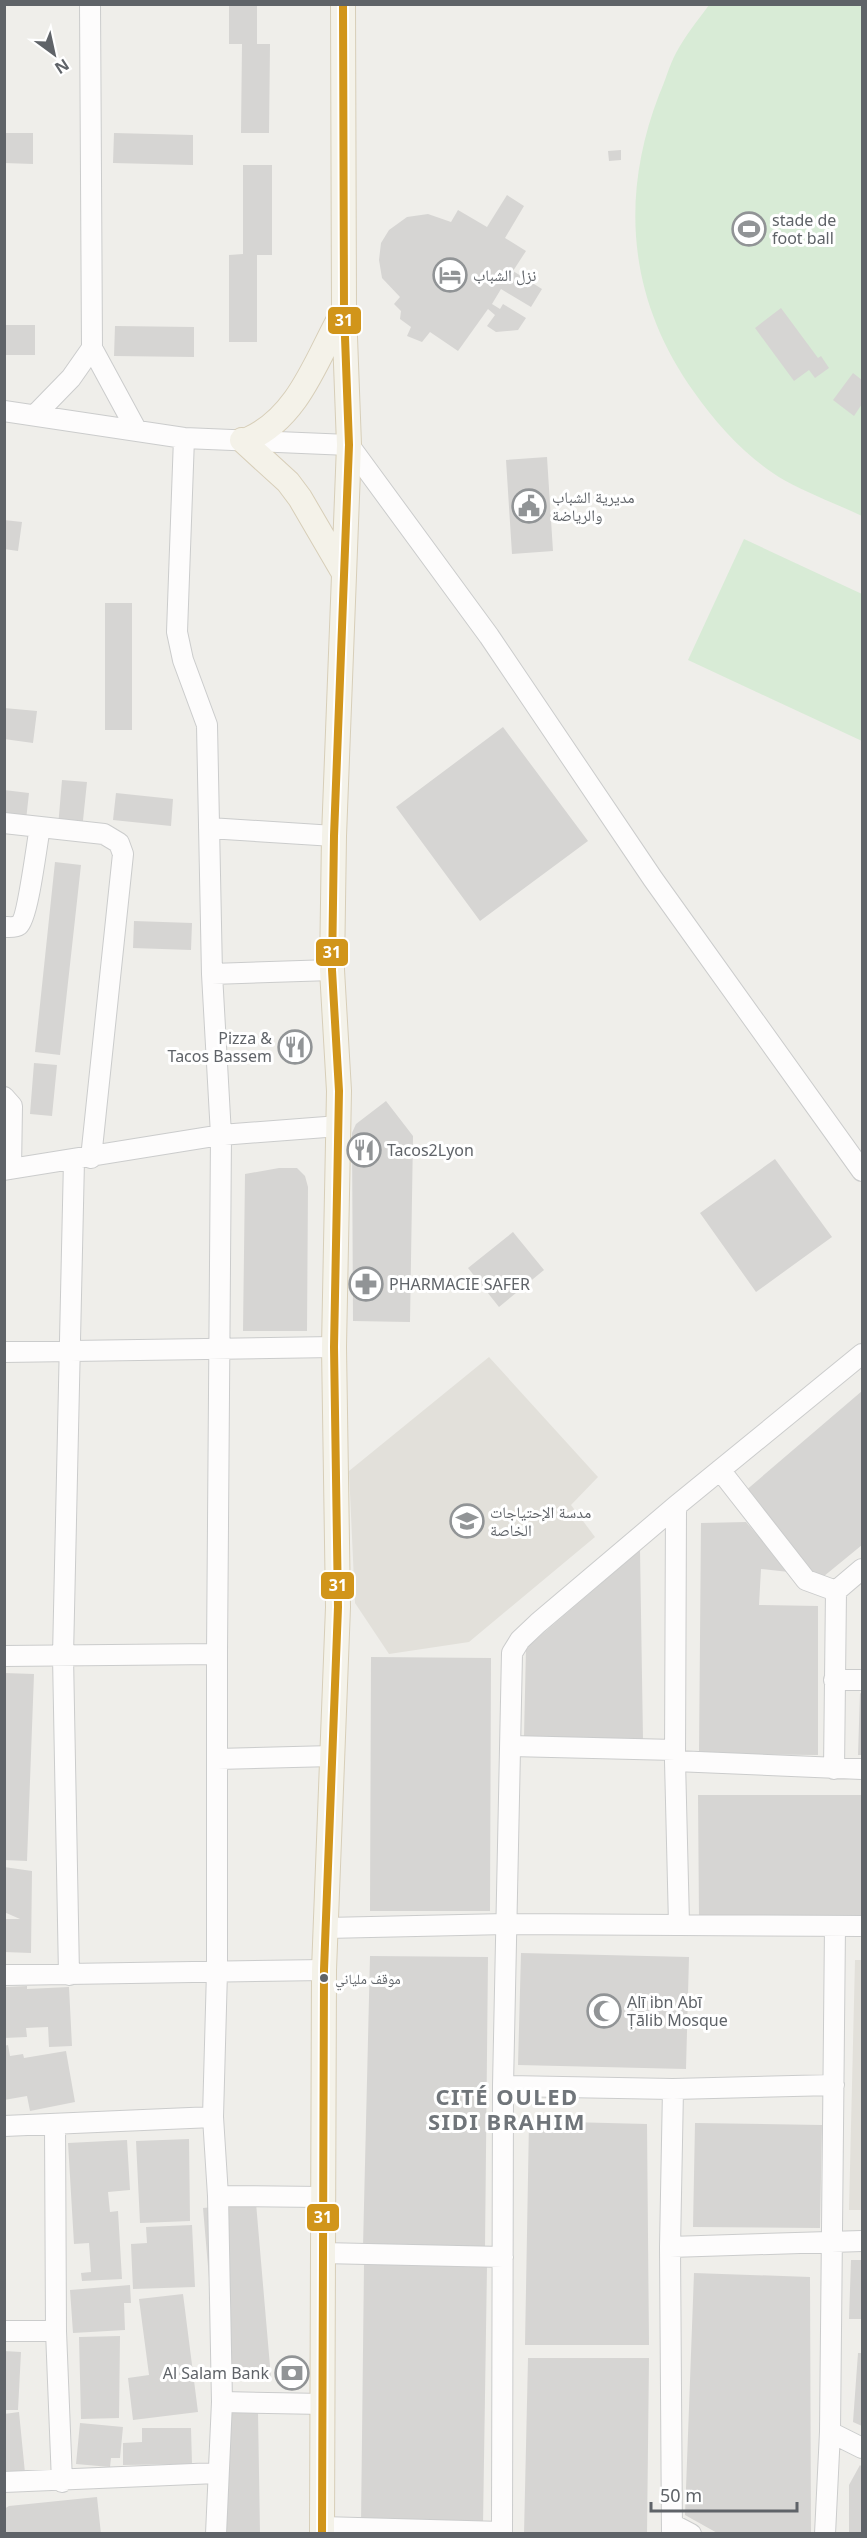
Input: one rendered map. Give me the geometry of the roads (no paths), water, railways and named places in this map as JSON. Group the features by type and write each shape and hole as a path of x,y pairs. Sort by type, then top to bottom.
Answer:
{"main road":[{"path":"322,2530 324,1970 338,1607 334,1347 339,1126 332,970 342,570 349,445 344,310 343,4"},
{"path":"342,570 300,498 288,482 246,440 273,426 290,405 313,372 344,310"}],"street":[{"path":"90,4 92,348 137,431"},
{"path":"35,415 71,378 92,348"},
{"path":"4,411 184,438 349,445 489,636 653,879 862,1171"},
{"path":"184,438 177,632 183,660 207,725 212,974 221,1135 217,1971 213,2117 218,2196 222,2402 216,2534"},
{"path":"4,823 104,834 119,843 123,854 82,1159 71,1353 63,1656 69,1975"},
{"path":"4,927 15,927 21,922 27,905 40,827"},
{"path":"209,828 334,836"},
{"path":"212,974 332,970"},
{"path":"4,1097 12,1106 8,1169 221,1135 339,1126"},
{"path":"4,1352 219,1351 334,1347"},
{"path":"322,2530 502,2533 503,2086 512,1653 520,1640 676,1506 862,1354"},
{"path":"720,1470 806,1580 836,1591"},
{"path":"676,1506 675,1756 679,1924"},
{"path":"834,1769 836,1591 862,1569"},
{"path":"4,1656 217,1654"},
{"path":"834,1680 862,1680"},
{"path":"511,1746 834,1769 862,1769"},
{"path":"217,1759 333,1756"},
{"path":"326,1928 506,1924 862,1926"},
{"path":"825,2534 830,2432 835,1926"},
{"path":"4,1975 324,1970"},
{"path":"503,2086 673,2089 834,2085"},
{"path":"673,2089 670,2247 672,2529 692,2534"},
{"path":"4,2126 213,2117"},
{"path":"55,2125 56,2331 62,2482"},
{"path":"218,2196 322,2197"},
{"path":"670,2247 862,2241"},
{"path":"322,2253 503,2257"},
{"path":"4,2331 56,2331"},
{"path":"222,2402 324,2404"},
{"path":"830,2432 862,2448"},
{"path":"4,2482 62,2482 217,2473"}],"place":[{"name":"stade de foot ball","path":"749,229"},
{"name":"نزل الشباب","path":"450,275"},
{"name":"مديرية الشباب والرياضة","path":"529,506"},
{"name":"Pizza & Tacos Bassem","path":"295,1047"},
{"name":"Tacos2Lyon","path":"364,1150"},
{"name":"PHARMACIE SAFER","path":"366,1284"},
{"name":"مدسة الإحتياجات الخاصة","path":"467,1521"},
{"name":"موقف ملياني","path":"324,1978"},
{"name":"Alī ibn Abī Ṭālib Mosque","path":"604,2011"},
{"name":"Al Salam Bank","path":"292,2373"}],"district":[{"name":"CITÉ OULED SIDI BRAHIM","path":"507,2110"}]}
